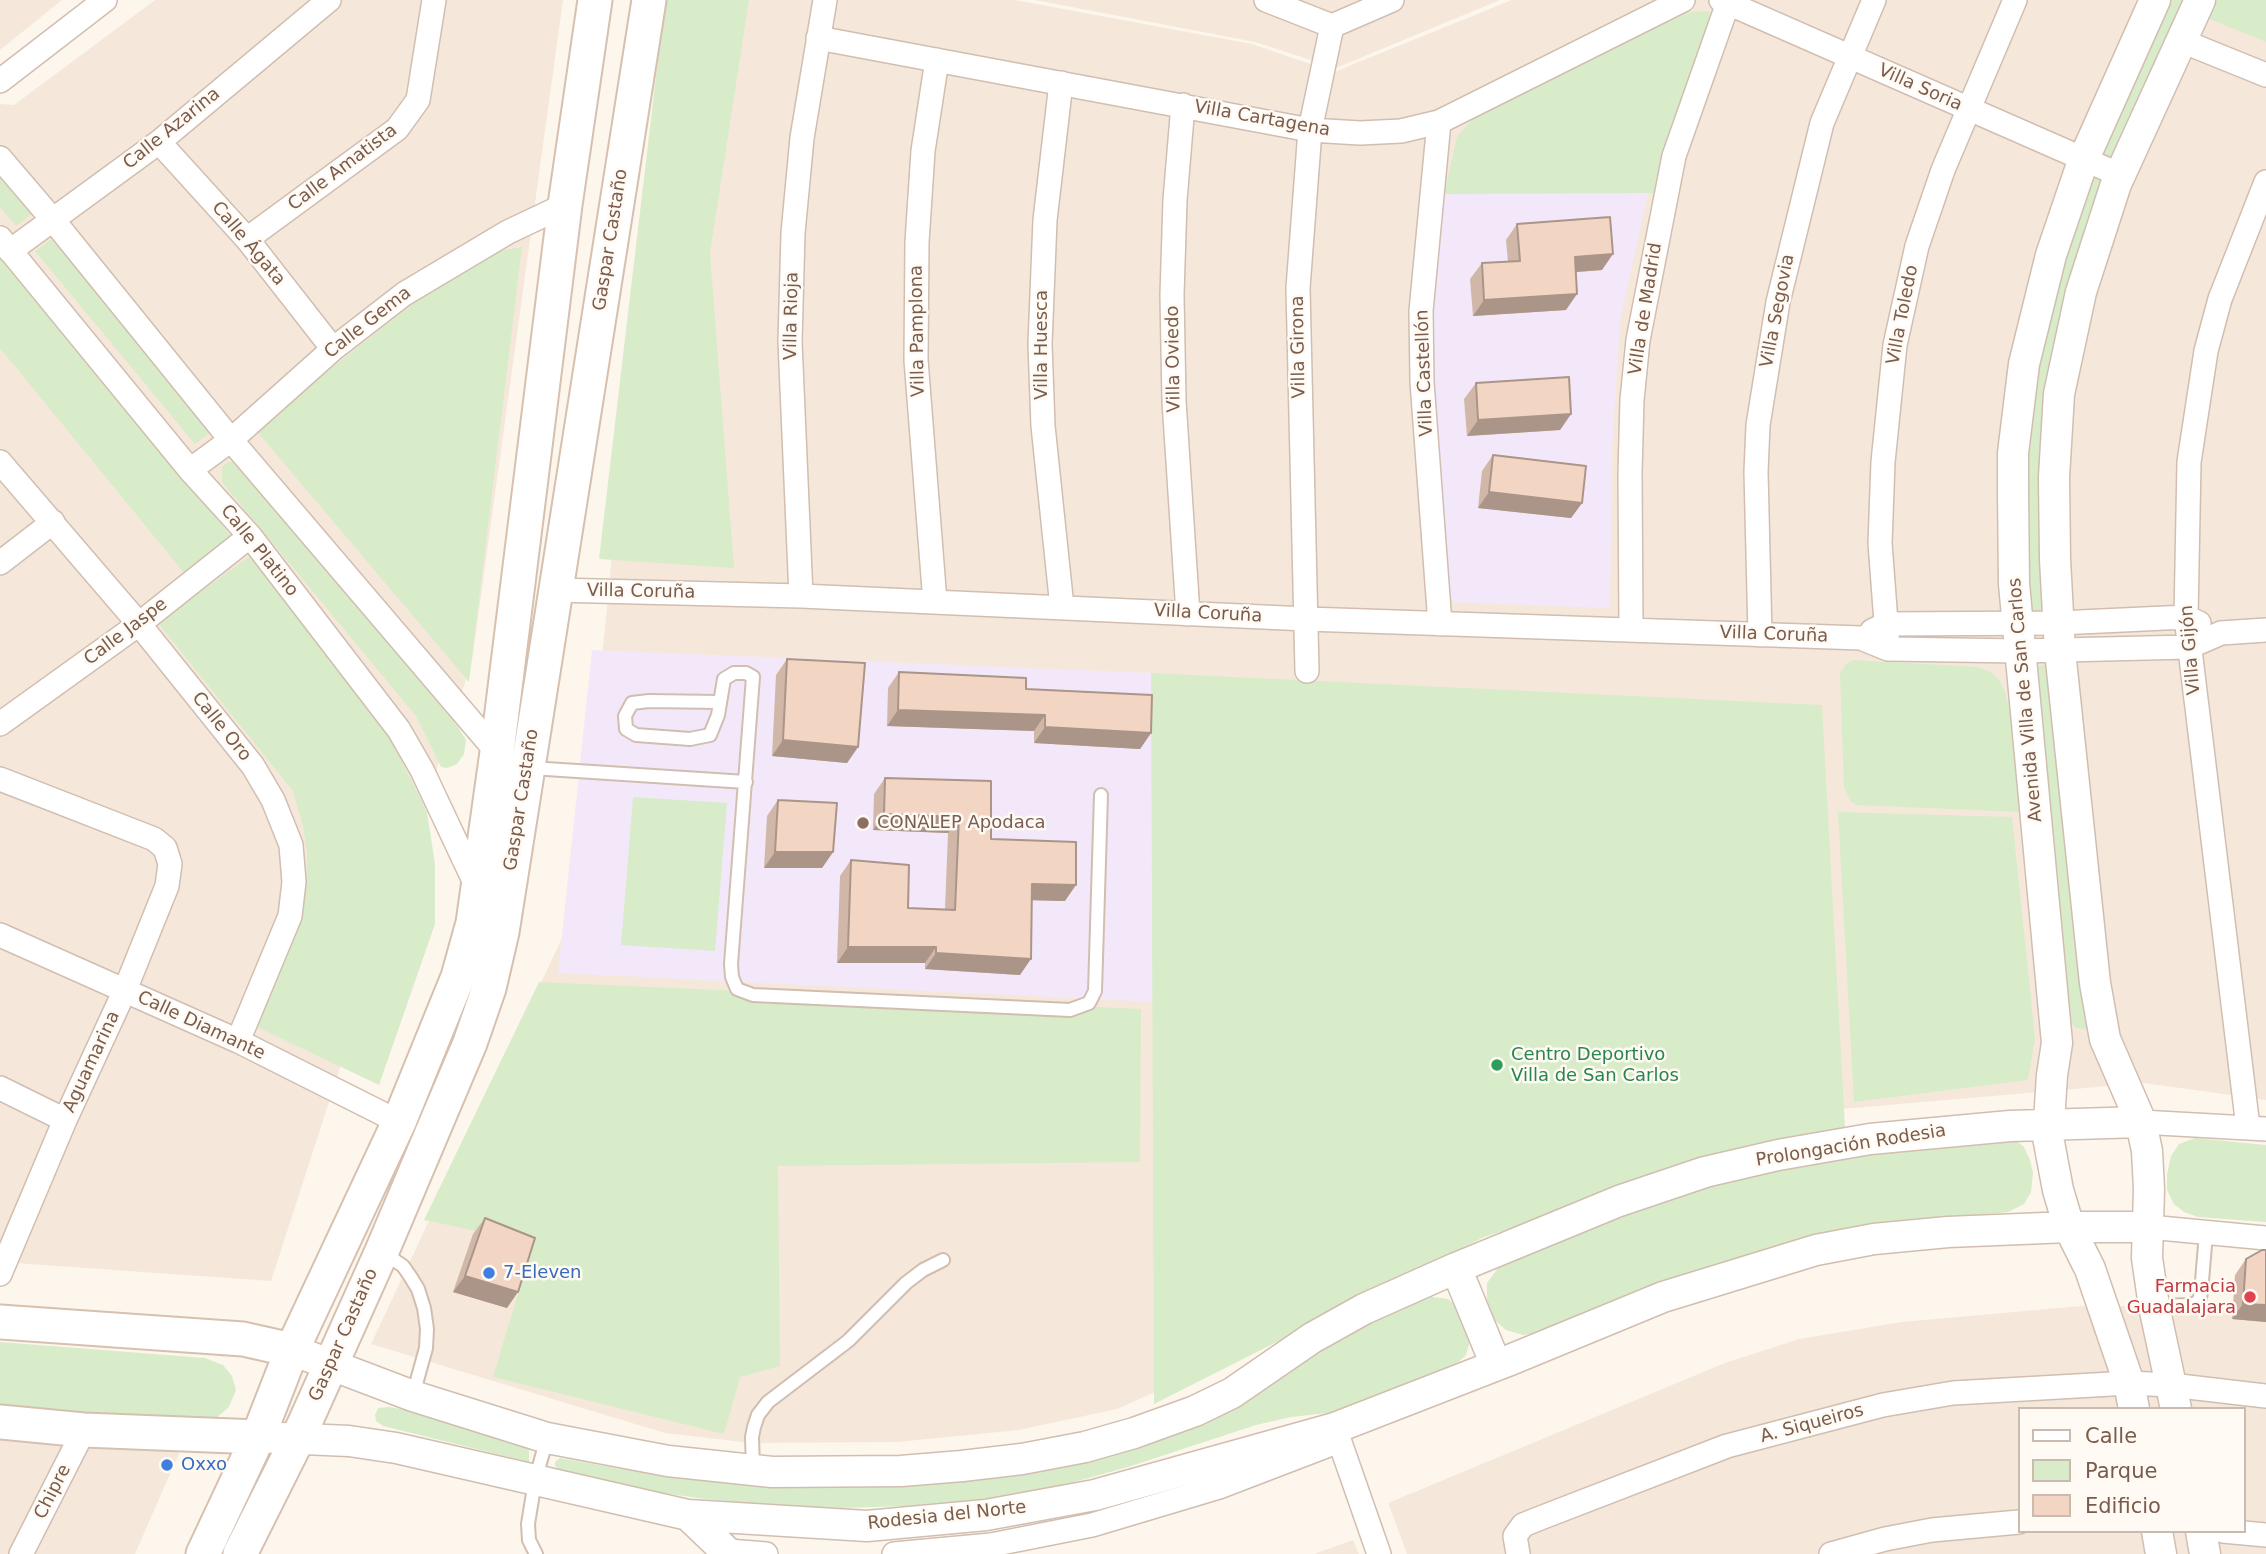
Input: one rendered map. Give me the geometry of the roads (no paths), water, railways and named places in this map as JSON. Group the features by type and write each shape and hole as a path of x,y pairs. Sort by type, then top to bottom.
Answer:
{"main road":[{"name":"Gaspar Castaño","path":"203,1554 258,1437 292,1350 399,1122 458,978 473,923 498,752 565,205 595,0"},
{"name":"Gaspar Castaño","path":"240,1554 298,1438 382,1251 470,1043 489,988 502,932 649,0"},
{"path":"0,1322 243,1339 292,1350"},
{"path":"0,1422 83,1430 258,1437"}],"street":[{"path":"0,81 105,0"},
{"name":"Calle Azarina","path":"5,244 53,220 159,142 329,0"},
{"name":"Calle Amatista","path":"247,239 397,129 418,100 435,0"},
{"name":"Villa Rioja","path":"801,596 790,342 792,274 802,138 825,0"},
{"path":"1266,0 1332,26 1392,0"},
{"name":"Villa Cartagena","path":"818,38 1310,130 1360,133 1401,131 1439,122 1683,0"},
{"name":"Villa Segovia","path":"1760,635 1756,472 1758,425 1777,302 1822,123 1848,56 1874,0"},
{"name":"Villa Toledo","path":"1888,649 1880,543 1883,462 1895,345 1917,246 1943,170 2015,0"},
{"name":"Avenida Villa de San Carlos","path":"2131,1396 2090,1269 2069,1227 2048,1137 2057,1043 2014,584 2013,453 2024,364 2051,255 2083,161 2155,0"},
{"path":"2173,1397 2147,1258 2148,1166 2141,1122 2105,1039 2095,983 2060,637 2054,477 2059,394 2081,292 2120,176 2200,0"},
{"name":"Villa Soria","path":"1726,1 2120,176"},
{"name":"Villa de Madrid","path":"1631,629 1630,473 1632,400 1638,340 1674,156 1726,1"},
{"name":"Villa Girona","path":"1307,671 1298,288 1310,130 1332,26"},
{"path":"2182,41 2266,75"},
{"name":"Villa Pamplona","path":"934,602 916,360 917,242 923,150 937,60"},
{"name":"Villa Huesca","path":"1061,83 1045,220 1040,344 1043,426 1062,607"},
{"name":"Villa Oviedo","path":"1183,105 1175,200 1172,295 1173,388 1188,614"},
{"name":"Villa Castellón","path":"1439,122 1421,311 1422,382 1440,624"},
{"name":"Calle Ágata","path":"159,142 247,239 333,349"},
{"path":"0,158 231,440 498,752"},
{"name":"Villa Gijón","path":"2257,1128 2186,617 2189,462 2206,351 2220,299 2266,182"},
{"name":"Calle Gema","path":"190,470 231,440 333,349 404,294 508,232 565,205"},
{"name":"Calle Platino","path":"5,244 190,470 250,536 399,730 422,770 478,890"},
{"name":"Calle Oro","path":"0,462 139,625 253,766 274,800 291,845 294,882 290,916 238,1041"},
{"path":"0,563 53,522"},
{"name":"Calle Jaspe","path":"0,724 139,625 250,536"},
{"name":"Villa Coruña","path":"555,590 801,596 1307,619 1861,638 1888,649 2018,637 2060,637 2189,648 2221,634 2266,629"},
{"name":"Villa Coruña","path":"2060,637 2186,617 2221,634"},
{"name":"Villa Coruña","path":"1861,638 1886,624 2018,637"},
{"name":"Aguamarina","path":"0,779 154,839 165,848 170,864 167,886 125,990 65,1120 0,1274"},
{"name":"Calle Diamante","path":"0,935 238,1041 399,1122"},
{"path":"2057,1043 2105,1039"},
{"path":"0,1088 65,1120"},
{"name":"Prolongación Rodesia","path":"1456,1268 1619,1200 1705,1172 1778,1155 1870,1139 1946,1130 2049,1124 2141,1122 2257,1128"},
{"path":"292,1350 413,1396 547,1438 668,1461 772,1472 901,1471 1023,1459 1085,1447 1195,1411 1232,1393 1312,1338 1364,1309 1456,1268 1496,1365 1663,1297 1816,1250 1874,1239 1948,1232 2069,1227 2149,1227 2266,1238"},
{"name":"Rodesia del Norte","path":"258,1437 349,1441 396,1448 688,1515 867,1525 986,1515 1095,1495 1337,1434 1496,1365"},
{"name":"A. Siqueiros","path":"1517,1545 1523,1525 1727,1446 1883,1405 1953,1393 2266,1396"},
{"name":"Chipre","path":"21,1554 83,1430"},
{"path":"894,1554 991,1545 1092,1525 1219,1487 1337,1434 1379,1554"},
{"path":"688,1515 729,1553 766,1554"},
{"path":"1831,1554 1885,1539 1932,1530 2018,1522"},
{"path":"2157,1533 2161,1554"},
{"path":"2201,1533 2205,1554"},
{"path":"2244,1533 2266,1535"}],"lane":[{"path":"719,702 632,703 625,716 626,729 636,735 690,738 710,734 718,715 724,679 734,673 746,673 753,677 731,964 737,989 753,995 1070,1010 1089,1003 1095,991 1101,795"},
{"path":"527,768 746,782"},
{"path":"2154,1306 2191,1305 2199,1301 2206,1233"},
{"path":"382,1251 403,1266 418,1289 424,1308 426,1348 413,1396"},
{"path":"753,1470 751,1437 758,1415 768,1402 848,1341 872,1320 906,1283 943,1260"},
{"path":"536,1554 529,1540 528,1524 535,1481 547,1438"}],"place":[{"name":"CONALEP Apodaca","path":"863,823"},
{"name":"Centro Deportivo Villa de San Carlos","path":"1497,1065"},
{"name":"7-Eleven","path":"489,1273"},
{"name":"Farmacia Guadalajara","path":"2250,1297"},
{"name":"Oxxo","path":"167,1465"}]}
